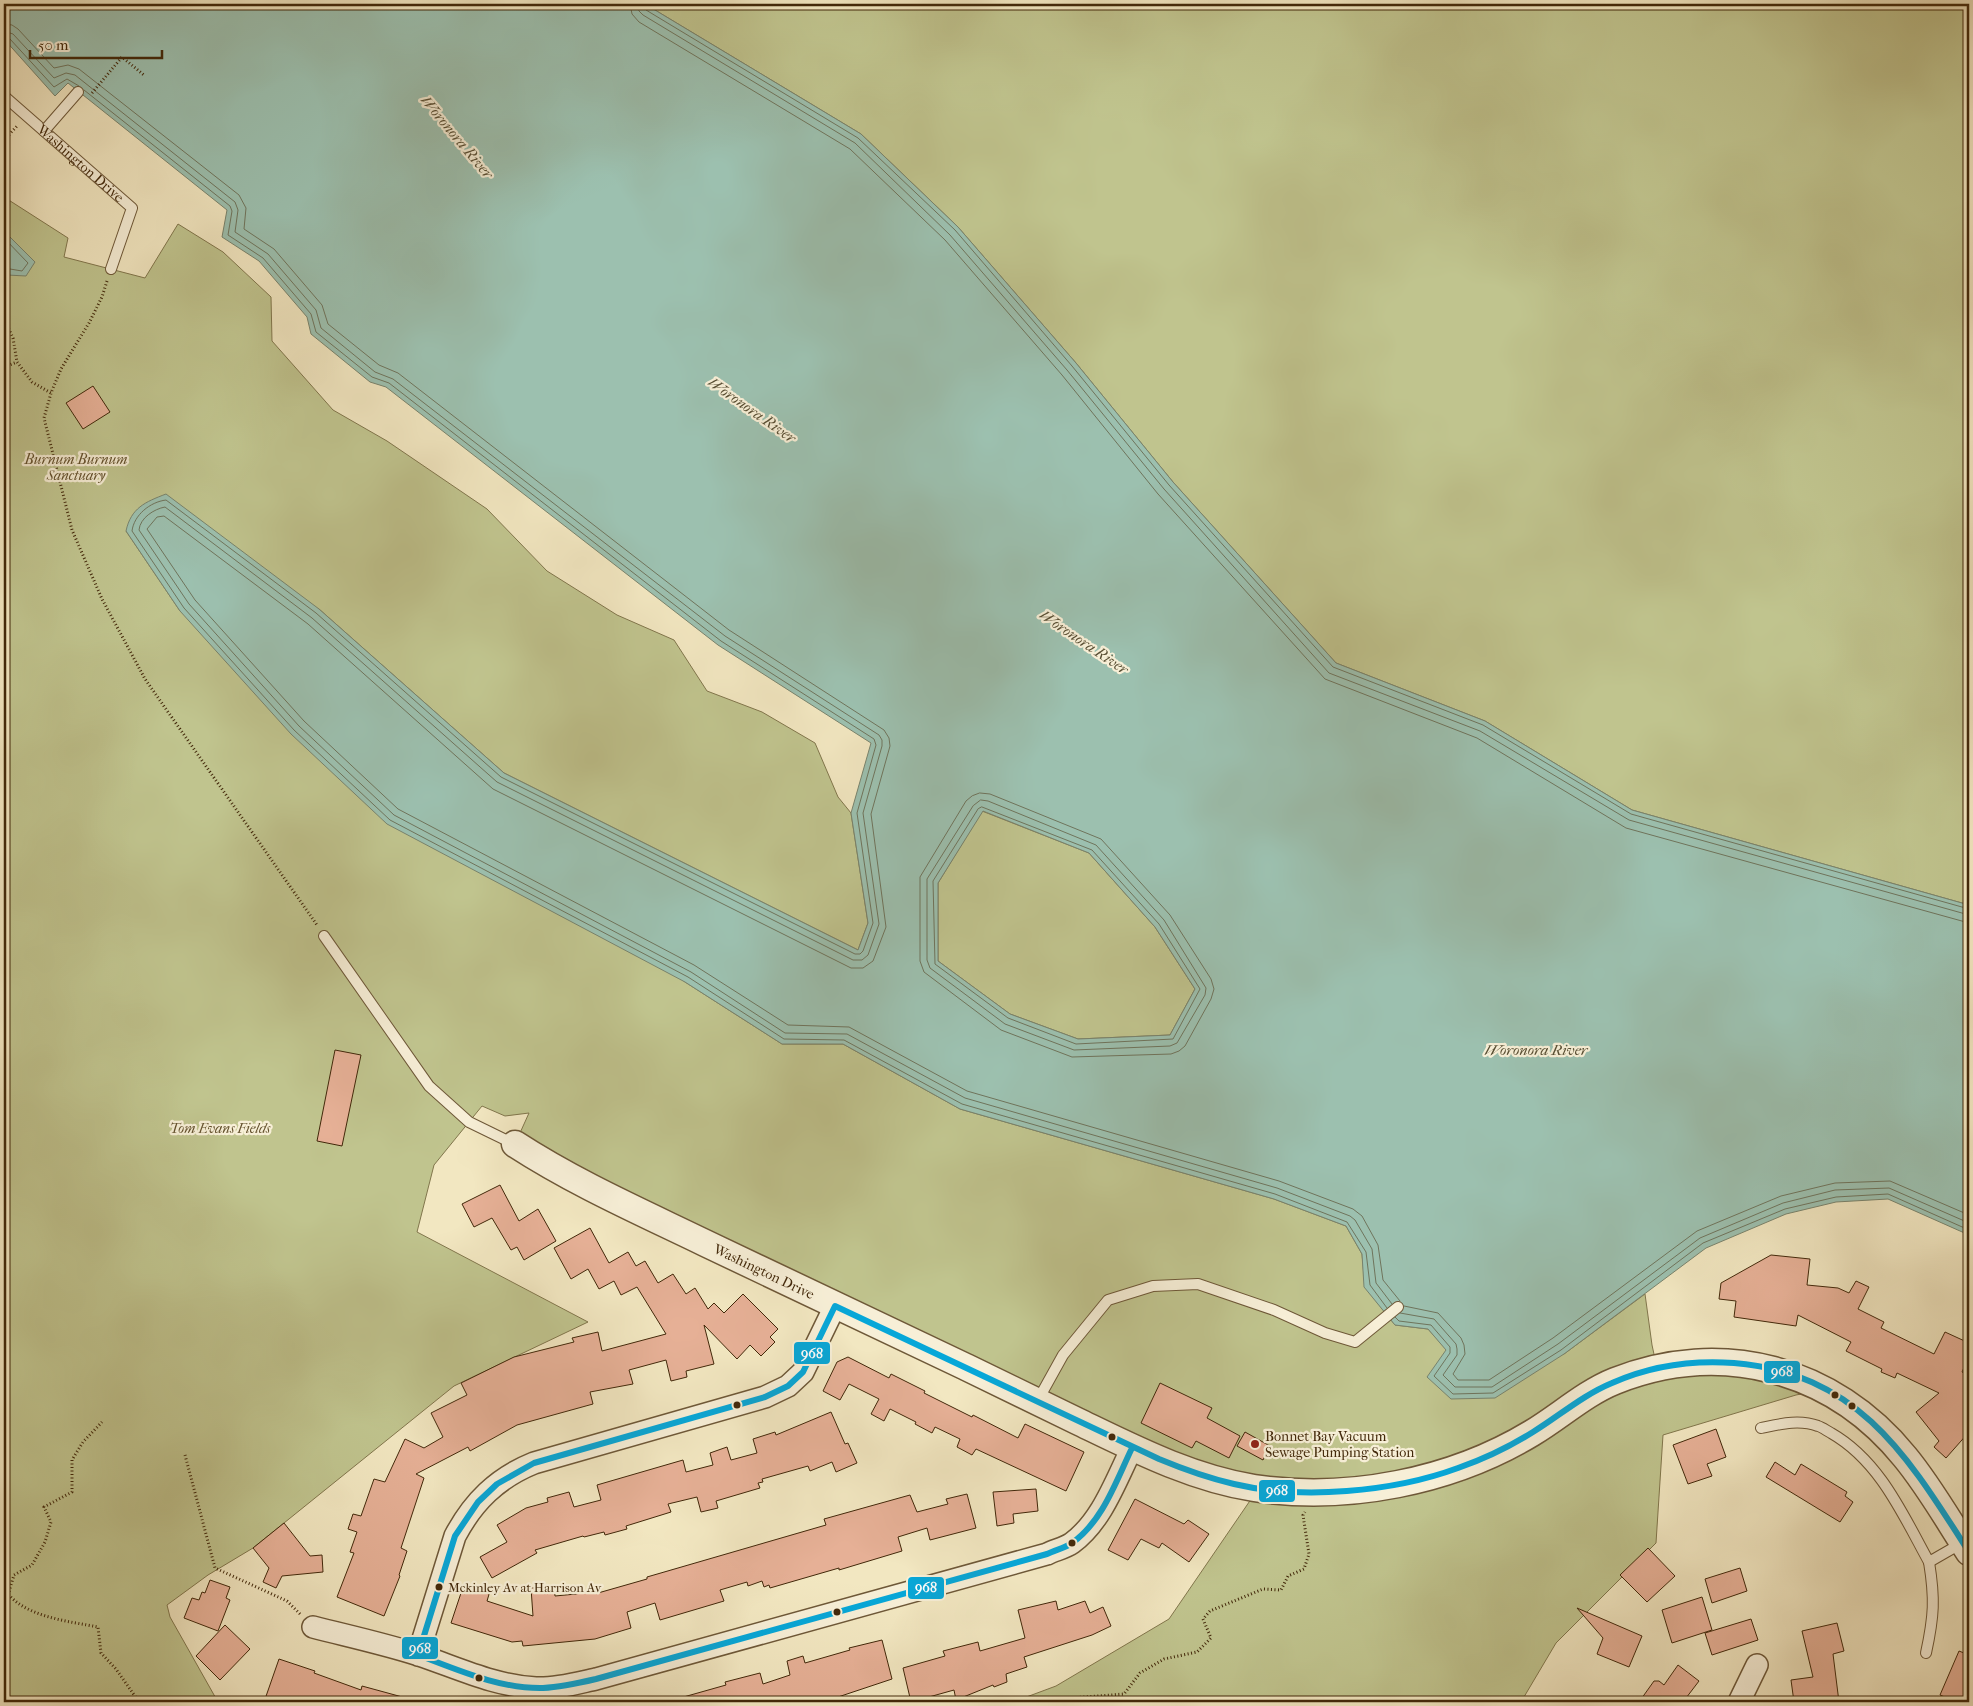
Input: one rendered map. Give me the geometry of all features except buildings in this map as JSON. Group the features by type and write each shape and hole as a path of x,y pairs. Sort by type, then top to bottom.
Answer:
{"street":[{"name":"Washington Drive","path":"515,1144 543,1162 603,1194 1132,1448 1209,1477 1234,1484 1259,1488 1320,1492 1369,1489 1415,1481 1453,1470 1495,1454 1532,1433 1612,1382 1657,1368 1713,1361 1755,1365 1790,1374 1828,1389 1883,1433 1904,1456 1966,1547"},
{"path":"418,1655 455,1536 464,1519 488,1491 503,1478 534,1463 764,1397 788,1386 803,1372 835,1306"},
{"path":"313,1627 418,1655 506,1685 537,1688 566,1686 596,1680 1047,1554 1071,1544 1088,1529 1100,1511 1132,1448"},
{"path":"1738,1702 1757,1665"}],"lane":[{"path":"44,131 78,92"},
{"name":"Washington Drive","path":"4,96 132,208 111,269"},
{"path":"324,936 430,1086 469,1122 515,1144"},
{"path":"1037,1401 1063,1355 1108,1300 1153,1286 1198,1284 1274,1310 1325,1333 1355,1342 1398,1307"},
{"path":"1761,1428 1790,1422 1818,1426 1844,1440 1868,1462 1888,1490 1929,1562 1934,1595 1933,1622 1926,1653"},
{"path":"1929,1562 1966,1547"}],"path":[{"path":"91,94 122,57 144,76"},
{"path":"4,140 26,115"},
{"path":"111,269 97,306 61,369 51,393 44,418 72,530 102,599 145,679 324,936"},
{"path":"4,319 13,338 17,362 32,382 51,393"},
{"path":"4,367 17,362"},
{"path":"8,1595 14,1575 32,1565 45,1542 51,1522 44,1507 72,1492 72,1460 83,1442 102,1422"},
{"path":"185,1455 215,1568 287,1601 313,1627"},
{"path":"1056,1702 1071,1698 1124,1694 1140,1673 1164,1659 1197,1652 1211,1638 1203,1619 1210,1611 1263,1589 1281,1590 1288,1576 1304,1569 1309,1554 1304,1515 1313,1499 1320,1492"},
{"path":"4,1589 8,1595 30,1610 98,1627 102,1653 116,1669 139,1702"}],"green space":[{"path":"645,4 1969,4 1969,905 1632,810 1485,721 1336,663 1173,482 1076,363 958,227 861,134"},
{"path":"4,197 68,238 64,257 145,278 178,224 223,252 271,297 272,341 333,410 387,441 487,509 547,571 617,615 674,640 707,691 762,712 815,743 838,797 851,813 868,923 858,950 504,773 319,609 126,531 180,611 685,982 782,1044 843,1044 960,1109 1274,1199 1346,1226 1362,1254 1365,1287 1395,1325 1428,1329 1447,1350 1564,1354 1645,1294 1657,1368 1713,1361 1828,1389 1796,1395 1663,1435 1656,1543 1556,1643 1521,1702 1013,1702 1056,1686 1169,1619 1258,1489 1234,1484 515,1144 529,1113 505,1116 482,1106 434,1165 417,1232 588,1322 454,1386 253,1548 208,1575 167,1605 170,1617 218,1702 4,1702"},
{"path":"982,811 1089,853 1155,927 1195,989 1170,1035 1078,1039 1010,1014 938,961 938,883"}],"water":[{"name":"Woronora River","path":"4,4 645,4 861,134 958,227 1076,363 1173,482 1336,663 1485,721 1632,810 1969,905 1969,1235 1888,1199 1836,1202 1786,1214 1706,1248 1564,1354 1495,1398 1451,1399 1427,1377 1446,1350 1428,1329 1395,1325 1364,1287 1362,1254 1346,1226 1274,1199 960,1109 843,1044 782,1044 685,982 387,824 291,734 180,611 126,531 135,511 145,503 166,494 319,609 504,773 858,950 868,923 851,813 871,743 718,645 386,387 370,382 311,334 307,317 259,261 222,237 227,210 68,83 55,96 4,39","holes":["983,811 1089,853 1155,927 1195,989 1170,1035 1078,1039 1010,1014 938,961 938,883"]},
{"path":"4,231 35,262 26,276 7,275 4,271"}],"transit line":[{"name":"968","path":"1132,1448 1108,1500 1092,1524 1072,1543 1047,1554 596,1679 563,1686 543,1688 495,1682 479,1678 418,1655 455,1536 478,1502 497,1484 534,1463 765,1397 788,1386 803,1372 835,1306 1159,1459 1224,1482 1288,1492 1347,1491 1376,1488 1405,1483 1458,1468 1487,1457 1515,1443 1601,1388 1626,1377 1656,1368 1703,1362 1719,1362 1777,1370 1815,1383 1847,1402 1876,1426 1901,1453 1924,1484 1969,1552"}],"place":[{"name":"Bonnet Bay Vacuum Sewage Pumping Station","path":"1255,1444"},
{"name":"Mckinley Av at Harrison Av","path":"439,1587"}],"park label":[{"name":"Burnum Burnum Sanctuary","path":"76,468"},
{"name":"Tom Evans Fields","path":"220,1128"}]}
